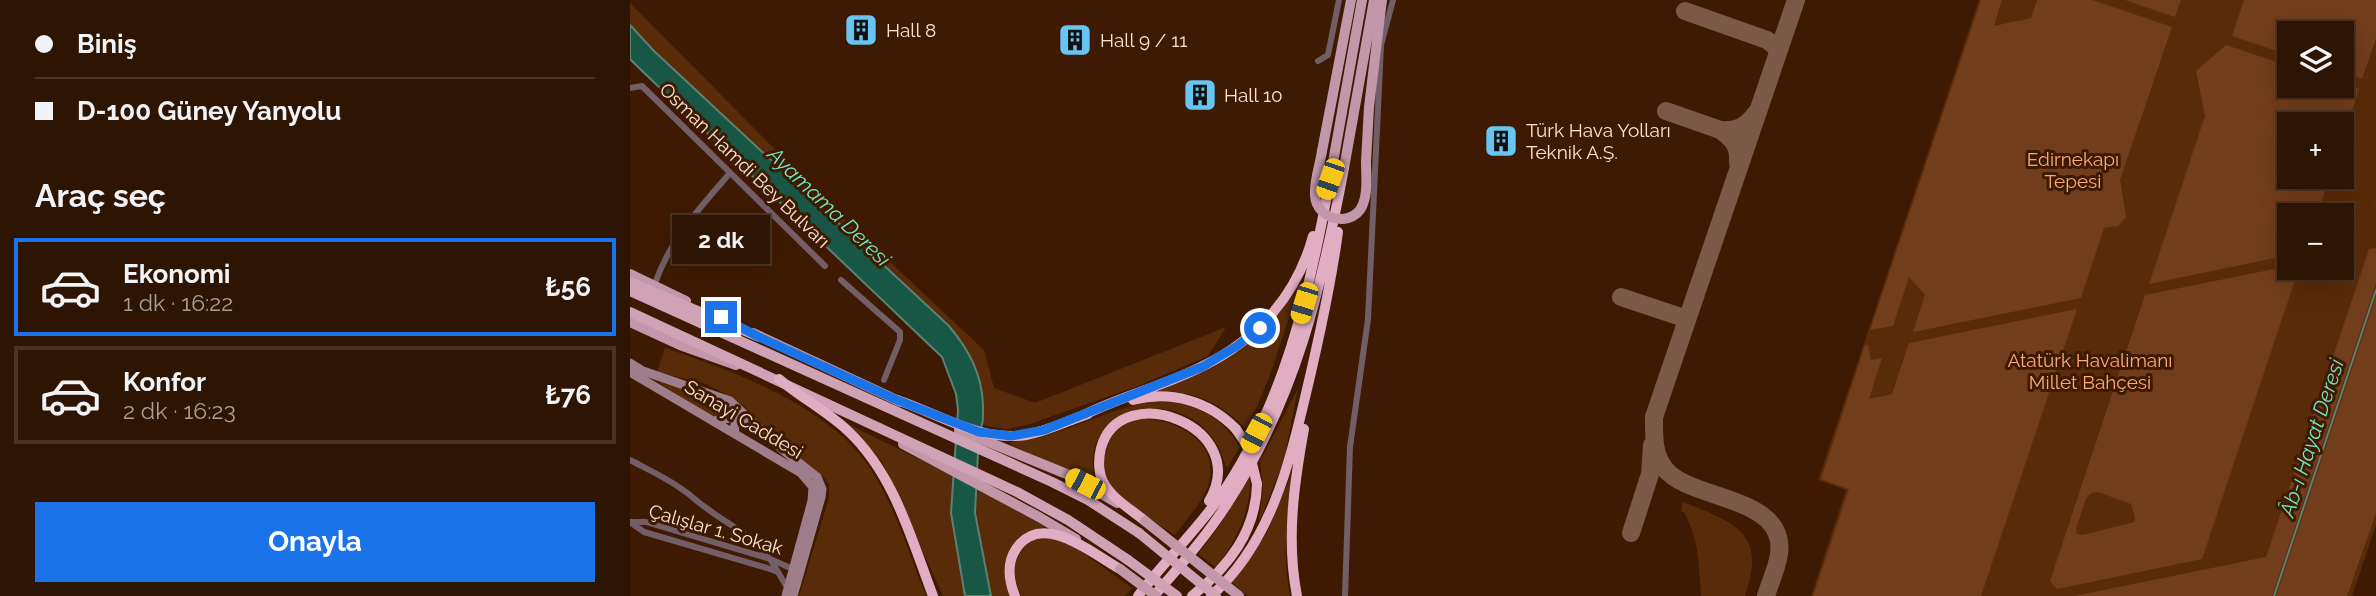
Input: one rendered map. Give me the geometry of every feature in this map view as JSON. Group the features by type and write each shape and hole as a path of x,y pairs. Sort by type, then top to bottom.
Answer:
{"highway":[{"path":"1211,596 1239,568 1272,510 1289,462 1309,382 1335,255 1345,188 1344,168"},
{"path":"1155,596 1226,506 1281,403 1310,324 1344,168"},
{"path":"1084,415 1202,367 1237,346 1260,328 1280,306 1297,279 1310,247 1330,179"},
{"path":"1138,595 1227,485 1256,433 1276,388 1304,303 1330,179"},
{"path":"630,282 759,337"},
{"path":"630,291 1088,500 1139,533 1216,596"},
{"path":"630,312 1032,499 1092,535 1177,596"},
{"path":"779,379 846,429 873,458 887,482 936,596"},
{"path":"1297,596 1291,564 1291,531 1308,409 1309,382"},
{"path":"897,400 979,432 996,435 1035,432 1141,397 1172,396 1206,406 1220,414 1236,429 1248,447 1257,484 1253,515 1243,539 1220,572 1192,596"},
{"path":"1145,521 1104,484 1100,476 1099,460 1104,440 1117,424 1139,415 1160,414 1197,429 1210,445 1217,463 1214,491 1187,537"},
{"path":"1015,596 1010,578 1013,555 1025,540 1037,534 1048,532 1063,536 1120,569"}],"main road":[{"path":"1351,0 1316,186 1316,200 1325,214 1338,219 1354,215 1361,209 1364,201 1369,107 1382,0"},
{"path":"1330,179 1362,0"},
{"path":"1344,168 1374,0"},
{"path":"630,274 946,424 1069,475 1145,521 1239,596"},
{"path":"630,322 729,363 754,368"},
{"path":"630,333 646,330"},
{"name":"Sanayi Caddesi","path":"630,363 643,371 730,401 784,451 817,477 822,489 789,594"},
{"name":"Sanayi Caddesi","path":"630,372 801,473 813,487 789,594"},
{"path":"712,421 729,418 732,408 730,401"},
{"path":"841,408 1039,517 1120,569 1155,596"},
{"path":"735,433 737,420 740,418 751,421"}],"street":[{"path":"1318,61 1328,55 1339,0"},
{"path":"1345,596 1350,447 1368,320 1381,45 1393,0"},
{"name":"Osman Hamdi Bey Bulvarı","path":"630,88 642,86 825,266"},
{"path":"654,286 680,231 729,174"},
{"path":"841,281 899,329 900,340 884,380"},
{"path":"630,460 682,489 706,509 756,541 770,559 789,594"},
{"path":"630,522 643,532 735,556 778,572"},
{"name":"Çalışlar 1. Sokak","path":"630,522 646,522 770,559 793,569"}],"green space":[{"name":"Atatürk Havalimanı Millet Bahçesi","path":"1979,0 2376,0 2376,525 2352,596 1811,596 1846,490 1818,480"},
{"name":"Edirnekapı Tepesi","path":"1981,0 2002,0 1994,26 2031,18 2037,0 2092,0 2172,27 2120,180 2126,217 2118,226 2104,228 2081,298 1913,332 1925,295 1909,277 1893,326 1870,330"},
{"path":"2125,0 2181,0 2175,17"},
{"path":"2244,0 2376,0 2376,39 2362,79 2354,76 2354,21 2277,21 2277,51 2232,36"},
{"path":"630,3 845,220 984,350 994,388 1035,403 1226,327 1208,356 1135,387 1027,425 1006,429 983,425 983,409 949,326 654,51 630,25"},
{"path":"2226,45 2277,62 2277,98 2354,98 2354,87 2359,89 2352,112 2277,112 2277,189 2326,189 2321,203 2277,203 2277,257 2149,284 2205,116 2196,71"},
{"path":"2376,248 2376,284 2272,596 2074,596 2266,557 2369,249"},
{"path":"2277,268 2277,280 2295,280 2202,559 2057,589 2050,581 2145,295","holes":["2098,492 2131,504 2134,522 2077,534 2076,529 2086,498 2091,493"]},
{"path":"1301,282 1270,375 1247,430 1218,406 1196,396 1159,391 1221,360 1256,336 1287,303"},
{"path":"2376,296 2376,513 2347,596 2276,596"},
{"path":"2077,309 1981,596 1813,596 1849,489 1821,479 1865,345 1868,345 1871,360 1882,358 1869,399 1892,394 1909,343"},
{"path":"665,348 719,367 778,393 831,427 853,446 870,468 887,498 926,596 799,596 829,498 829,485 824,477 776,439 743,405 706,384 657,372"},
{"path":"656,381 717,400 725,405 725,411 716,416 708,414"},
{"path":"1298,388 1284,460 1260,520 1263,490 1260,461"},
{"path":"1154,401 1193,407 1223,426 1240,447 1227,468 1216,443 1203,427 1176,412 1158,409 1123,415 1109,425 1099,438 1093,456 1094,476 1090,482 1011,445 1010,442 1047,435 1118,410"},
{"path":"1140,419 1181,428 1202,445 1208,457 1211,470 1208,486 1198,505 1175,535 1135,510 1112,488 1106,475 1104,461 1113,435 1120,428"},
{"path":"844,422 953,476 951,513 965,596 943,596 882,462"},
{"path":"1292,473 1286,550 1290,596 1247,596 1232,582 1267,533"},
{"path":"1250,475 1245,513 1217,568 1198,554 1218,528"},
{"path":"975,487 1045,527 1022,537 1009,552 1006,572 1010,596 991,596 975,513"},
{"path":"1683,502 1718,517 1742,533 1749,544 1752,557 1745,596 1701,596 1697,552 1693,532 1684,512 1681,511"},
{"path":"1037,536 1069,543 1132,588 1125,596 1021,596 1015,577 1016,562 1023,549"}],"water":[{"path":"630,25 654,51 949,326 963,344 977,373 982,394 983,419 979,432 975,513 991,596 965,596 951,513 958,410 956,394 942,357 630,59"}],"waterway":[{"name":"Âb-ı Hayat Deresi","path":"2274,596 2376,290"}],"taxiway":[{"path":"1766,596 1779,554 1777,535 1768,520 1734,501 1677,479 1665,469 1656,451 1654,417 1796,0"},
{"path":"1685,11 1767,40 1777,48 1778,53"},
{"path":"1666,111 1729,133"},
{"path":"1738,163 1735,144 1720,130 1740,127 1756,113"},
{"path":"1621,297 1687,319"},
{"path":"1631,533 1650,474 1652,445"}],"place":[{"name":"Hall 8","path":"861,30"},
{"name":"Hall 9 / 11","path":"1075,40"},
{"name":"Hall 10","path":"1200,95"},
{"name":"Türk Hava Yolları Teknik A.Ş.","path":"1501,141"}],"route":[{"path":"721,317 897,400 979,432 1011,436 1044,430 1202,367 1237,346 1260,328"}],"water label":[{"name":"Ayamama Deresi","path":"829,207"}]}
